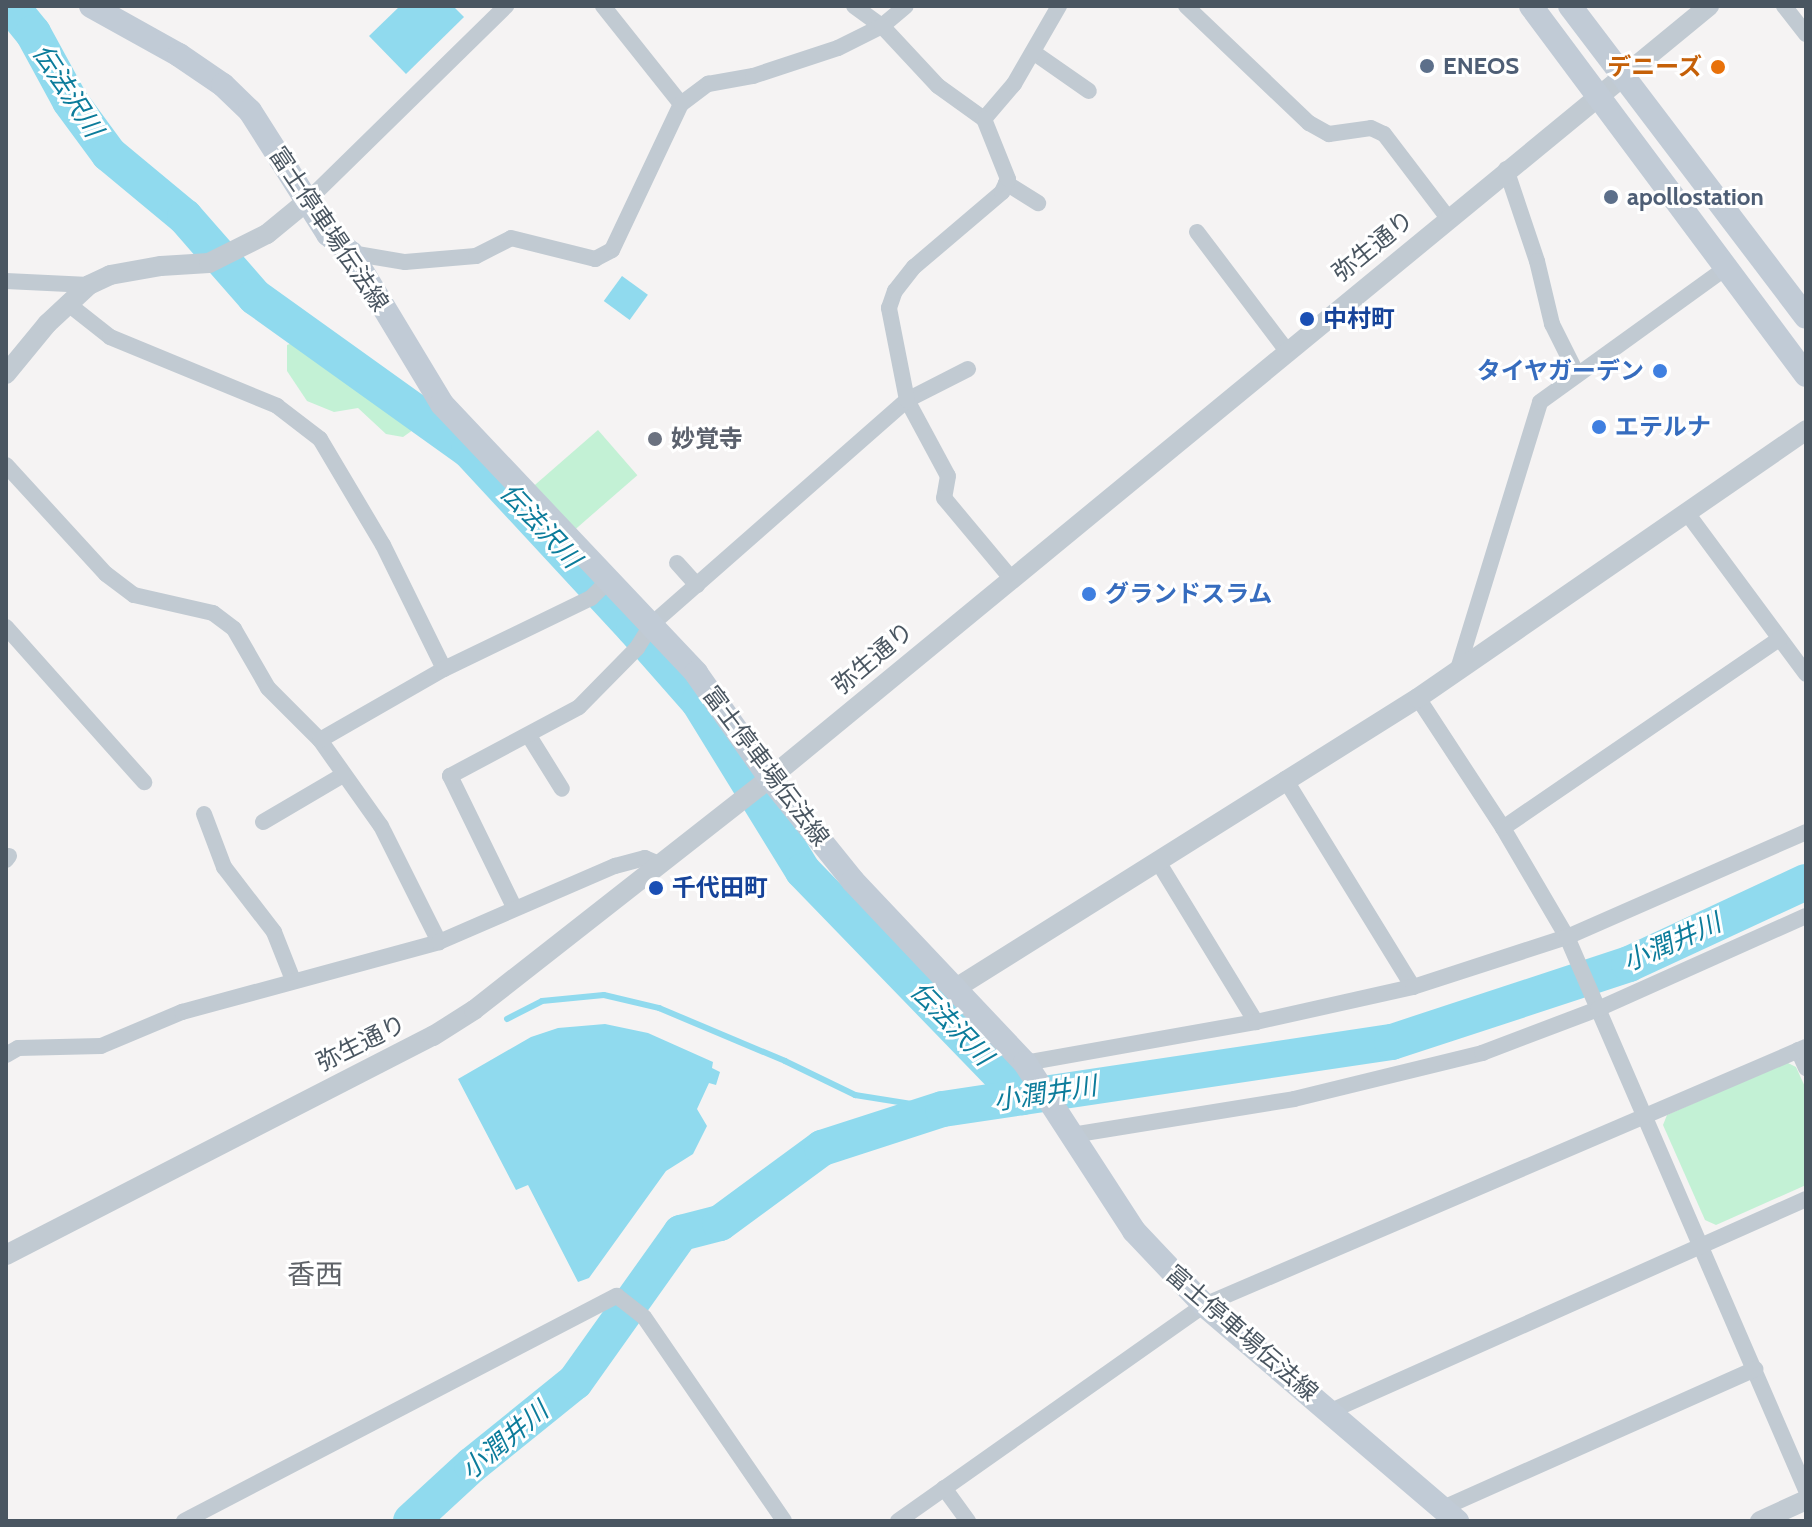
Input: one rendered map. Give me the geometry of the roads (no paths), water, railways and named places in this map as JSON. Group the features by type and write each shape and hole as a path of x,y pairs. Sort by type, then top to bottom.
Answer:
{"main road":[{"name":"富士停車場伝法線","path":"91,6 179,55 223,85 250,111 328,234 351,253 442,404 601,588 651,628 696,673 770,778 853,881 1029,1069 1134,1231 1204,1305 1450,1514"},
{"path":"1531,6 1806,375"},
{"path":"1570,6 1806,317"}],"street":[{"path":"6,374 67,303 89,285 110,275 161,266 209,263 267,234 307,201 506,6"},
{"path":"603,6 681,104"},
{"path":"854,6 882,26 938,86 984,119 1008,179 1002,192 914,267 895,291 889,308 890,329 907,400 948,476 944,498 1011,578"},
{"path":"351,253 405,262 476,256 511,238 595,259 612,250 681,104 708,84 753,76 838,48 882,26 906,6"},
{"path":"984,119 1014,84 1059,6"},
{"path":"1186,6 1309,123 1329,134 1371,128 1384,134 1448,218"},
{"name":"弥生通り","path":"6,1255 433,1036 474,1010 657,863 770,778 1506,169 1709,6"},
{"path":"1784,6 1806,34"},
{"path":"1033,52 1089,91"},
{"path":"1506,169 1537,261 1552,324 1577,374"},
{"path":"1006,183 1038,203"},
{"path":"1197,232 1287,351"},
{"path":"1458,669 1540,402 1727,267"},
{"path":"6,281 89,285"},
{"path":"67,303 110,337 277,406 320,439 383,545 444,669"},
{"path":"514,907 450,776 579,707 637,648 651,628 907,400 968,369"},
{"path":"956,988 1418,698 1806,430"},
{"path":"6,465 106,574 134,595 213,613 234,629 268,688 320,740 381,826 439,942"},
{"path":"1687,513 1806,674"},
{"path":"677,563 697,585"},
{"path":"320,740 444,669 601,588"},
{"path":"6,627 144,782"},
{"path":"1503,828 1779,639"},
{"path":"1418,698 1503,828 1570,943 1806,1490"},
{"path":"529,736 562,789"},
{"path":"263,822 343,775"},
{"path":"1285,779 1413,987"},
{"path":"204,814 224,867 274,932 293,980"},
{"path":"1029,1069 1413,987 1570,943 1806,832"},
{"path":"6,1055 18,1048 101,1046 158,1020 293,980 439,942 615,866 645,858 657,863"},
{"path":"1157,860 1256,1022"},
{"path":"1072,1135 1294,1099 1482,1053 1595,1002 1806,916"},
{"path":"898,1521 1204,1305 1802,1048 1806,1068"},
{"path":"1331,1411 1806,1199"},
{"path":"184,1521 617,1296 644,1317 784,1521"},
{"path":"1450,1514 1755,1369"},
{"path":"944,1488 968,1521"},
{"path":"1760,1521 1806,1500"}],"water":[{"path":"400,6 453,6 464,17 406,74 369,36"},
{"path":"622,276 648,295 630,320 604,301"},
{"path":"605,1024 648,1033 713,1062 712,1068 720,1072 716,1085 709,1083 697,1109 707,1126 693,1154 666,1171 589,1278 578,1282 528,1185 516,1190 458,1079 531,1037 558,1028"}],"waterway":[{"name":"伝法沢川","path":"11,6 33,33 70,101 109,154 185,217 255,297 469,450 634,628 699,702 803,871 1022,1097"},
{"name":"小潤井川","path":"411,1521 472,1465 575,1382 681,1233 720,1223 822,1148 943,1109 1392,1042 1629,964 1806,882"},
{"path":"507,1019 542,1001 604,995 659,1008 785,1061 855,1095 943,1109"}],"place":[{"name":"ENEOS","path":"1427,66"},
{"name":"デニーズ","path":"1718,67"},
{"name":"apollostation","path":"1611,197"},
{"name":"中村町","path":"1307,319"},
{"name":"タイヤガーデン","path":"1660,371"},
{"name":"エテルナ","path":"1599,427"},
{"name":"妙覚寺","path":"655,439"},
{"name":"グランドスラム","path":"1089,594"},
{"name":"千代田町","path":"656,888"}],"district":[{"name":"香西","path":"315,1274"}]}
